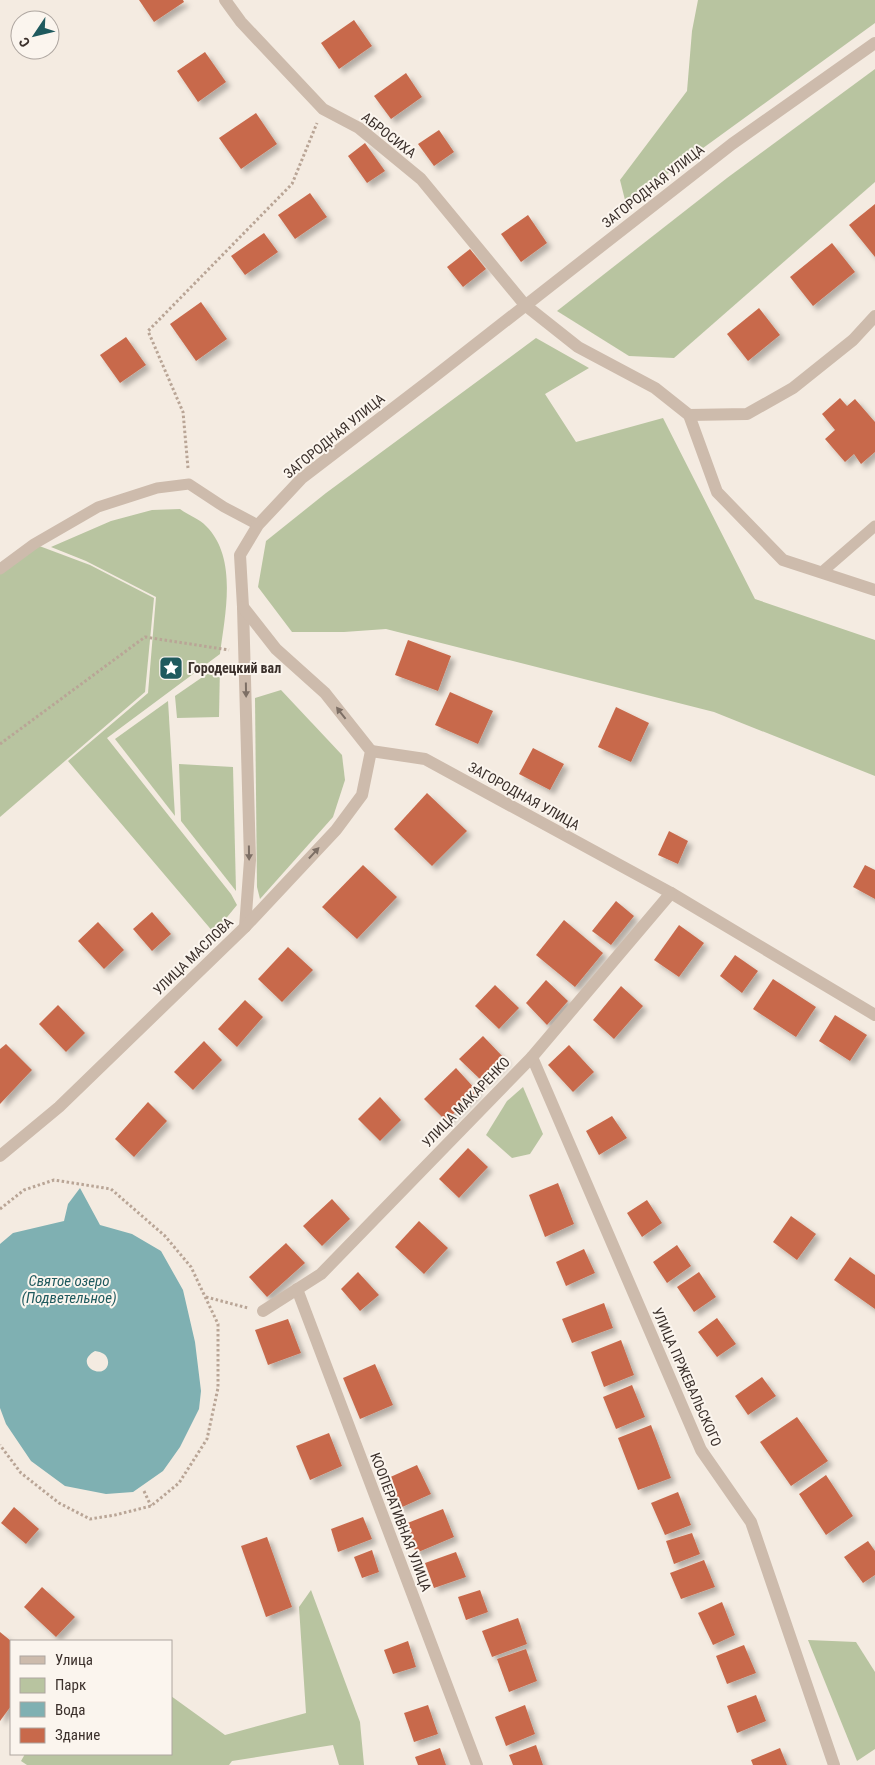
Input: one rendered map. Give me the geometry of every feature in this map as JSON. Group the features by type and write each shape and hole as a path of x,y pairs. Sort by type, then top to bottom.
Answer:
{"street":[{"name":"АБРОСИХА","path":"225,0 241,22 323,109 359,128 421,178 525,305 578,347 655,388 689,415"},
{"name":"ЗАГОРОДНАЯ УЛИЦА","path":"245,927 250,860 245,653 240,555 258,525 302,478 732,144 875,44"},
{"path":"875,316 853,340 793,388 746,414 689,415 717,492 783,560 875,590"},
{"path":"243,607 276,649 325,693 371,751"},
{"name":"ЗАГОРОДНАЯ УЛИЦА","path":"371,751 425,759 671,893 875,1015"},
{"name":"УЛИЦА МАСЛОВА","path":"0,1156 59,1108 245,927 336,830 362,796 371,751"},
{"name":"УЛИЦА МАКАРЕНКО","path":"264,1311 320,1274 532,1057 671,893"},
{"name":"УЛИЦА ПРЖЕВАЛЬСКОГО","path":"532,1057 701,1450 751,1522 834,1765"},
{"name":"КООПЕРАТИВНАЯ УЛИЦА","path":"297,1289 477,1765"}],"lane":[{"path":"0,570 34,544 98,507 157,488 189,484 224,507 258,525"},
{"path":"822,572 875,526"}],"path":[{"path":"189,484 183,412 148,331 292,184 323,109"},
{"path":"0,744 145,638 245,653"},
{"path":"0,1209 24,1190 54,1180 111,1188 165,1236 191,1267 218,1324 218,1388 207,1439 178,1483 151,1506 115,1515 90,1518 59,1503 21,1473 0,1445"},
{"path":"205,1297 264,1311"},
{"path":"144,1491 151,1506"}],"green space":[{"path":"698,0 875,0 875,23 626,204 620,180 687,91 692,31"},
{"path":"875,69 875,182 674,358 629,356 557,311 727,178"},
{"path":"536,338 589,368 545,394 576,442 663,418 755,599 875,640 875,776 714,712 386,629 344,632 292,632 258,587 266,541 326,493"},
{"path":"180,509 206,526 216,539 222,554 226,570 227,587 220,654 107,738 231,894 237,905 214,933 68,761 148,693 156,597 86,561 51,547 111,521 152,510"},
{"path":"34,544 90,565 154,598 145,692 0,817 0,569"},
{"path":"220,665 219,717 177,718 175,696"},
{"path":"281,690 342,755 345,780 333,817 260,899 257,887 255,698"},
{"path":"168,701 175,816 115,739"},
{"path":"179,764 233,767 236,891 181,821"},
{"path":"523,1087 543,1134 530,1154 512,1158 486,1135 507,1101"},
{"path":"311,1590 360,1722 364,1765 339,1765 333,1745 232,1761 229,1765 27,1765 21,1761 24,1755 172,1755 172,1697 225,1735 306,1713 299,1607"},
{"path":"808,1640 856,1642 875,1672 875,1749 857,1761"}],"water":[{"name":"Святое озеро (Подветельное)","path":"80,1188 100,1225 132,1234 161,1251 183,1290 195,1342 201,1391 199,1409 180,1447 163,1471 133,1492 106,1494 65,1486 31,1461 6,1424 0,1408 0,1244 13,1233 64,1221 68,1204","holes":["95,1351 104,1354 108,1361 105,1369 101,1371 96,1371 88,1366 89,1356"]}],"building":[{"path":"139,0 183,0 184,2 154,22"},
{"path":"354,20 372,46 339,69 321,43"},
{"path":"205,52 226,82 198,102 177,71"},
{"path":"406,73 422,97 391,119 374,96"},
{"path":"256,113 277,144 241,169 219,138"},
{"path":"439,130 454,152 434,166 418,144"},
{"path":"365,143 385,171 367,183 348,156"},
{"path":"310,193 327,217 295,239 278,215"},
{"path":"875,204 875,257 849,225"},
{"path":"528,215 547,243 521,262 501,234"},
{"path":"264,233 278,252 245,275 231,256"},
{"path":"832,243 855,272 813,306 790,277"},
{"path":"470,249 486,269 463,287 447,267"},
{"path":"201,302 227,339 196,361 170,324"},
{"path":"759,308 780,335 748,361 727,334"},
{"path":"126,337 146,365 120,383 100,355"},
{"path":"840,398 847,406 855,399 875,422 875,452 861,464 854,454 845,462 825,439 835,430 822,414"},
{"path":"408,640 451,656 438,691 395,675"},
{"path":"450,692 493,711 478,744 435,725"},
{"path":"616,707 649,723 631,762 598,747"},
{"path":"533,748 564,764 550,790 519,774"},
{"path":"427,793 467,831 432,866 394,829"},
{"path":"669,831 688,841 678,864 658,855"},
{"path":"363,865 397,897 357,939 322,907"},
{"path":"865,865 875,870 875,899 853,887"},
{"path":"616,901 634,916 611,945 592,931"},
{"path":"152,912 171,934 152,951 133,929"},
{"path":"564,920 603,953 575,987 536,955"},
{"path":"98,922 124,950 104,969 78,941"},
{"path":"679,925 704,943 679,977 654,960"},
{"path":"288,947 313,970 282,1002 258,979"},
{"path":"735,955 758,971 742,993 720,976"},
{"path":"773,979 816,1007 796,1037 753,1009"},
{"path":"546,980 568,1001 547,1025 526,1003"},
{"path":"495,985 519,1008 499,1029 475,1006"},
{"path":"621,986 643,1006 614,1039 593,1020"},
{"path":"245,1000 263,1017 237,1047 218,1029"},
{"path":"58,1005 85,1033 66,1052 39,1024"},
{"path":"835,1015 867,1035 850,1061 819,1041"},
{"path":"483,1036 506,1060 483,1082 459,1059"},
{"path":"204,1041 222,1060 193,1090 174,1072"},
{"path":"6,1044 32,1070 0,1104 0,1049"},
{"path":"569,1045 594,1072 573,1092 548,1065"},
{"path":"456,1068 477,1091 446,1121 424,1099"},
{"path":"380,1097 401,1120 380,1141 358,1119"},
{"path":"148,1102 167,1121 134,1157 115,1139"},
{"path":"612,1116 627,1138 599,1155 586,1131"},
{"path":"468,1148 488,1167 459,1198 439,1179"},
{"path":"558,1183 574,1224 545,1237 529,1195"},
{"path":"332,1199 350,1219 322,1246 303,1226"},
{"path":"647,1200 662,1223 642,1237 627,1213"},
{"path":"791,1216 816,1234 797,1260 773,1242"},
{"path":"419,1221 448,1248 424,1274 395,1247"},
{"path":"286,1243 305,1263 267,1297 249,1277"},
{"path":"677,1245 691,1266 667,1283 653,1262"},
{"path":"584,1249 595,1273 566,1286 556,1262"},
{"path":"850,1257 875,1275 875,1309 834,1280"},
{"path":"358,1272 379,1295 360,1311 341,1289"},
{"path":"699,1272 716,1297 694,1312 677,1287"},
{"path":"604,1303 613,1328 572,1343 562,1319"},
{"path":"717,1318 736,1344 717,1357 698,1332"},
{"path":"288,1319 301,1353 268,1365 255,1330"},
{"path":"621,1340 634,1375 604,1387 591,1352"},
{"path":"375,1364 393,1405 360,1419 343,1378"},
{"path":"762,1377 776,1396 748,1415 735,1396"},
{"path":"632,1385 645,1417 616,1429 603,1397"},
{"path":"797,1417 828,1461 791,1486 760,1442"},
{"path":"651,1425 671,1478 638,1490 618,1438"},
{"path":"329,1433 342,1466 310,1480 296,1446"},
{"path":"417,1465 431,1494 400,1508 386,1479"},
{"path":"826,1475 853,1516 826,1535 799,1494"},
{"path":"678,1492 691,1525 665,1535 651,1503"},
{"path":"14,1507 39,1529 26,1544 1,1523"},
{"path":"443,1509 454,1537 416,1553 405,1524"},
{"path":"363,1517 372,1539 338,1552 331,1529"},
{"path":"692,1533 700,1554 674,1564 666,1541"},
{"path":"267,1537 292,1607 266,1617 241,1546"},
{"path":"868,1541 875,1551 875,1575 863,1583 844,1557"},
{"path":"372,1550 379,1572 362,1578 354,1557"},
{"path":"456,1552 466,1577 434,1588 425,1563"},
{"path":"704,1560 715,1587 681,1599 670,1573"},
{"path":"42,1587 75,1617 56,1637 24,1607"},
{"path":"480,1590 488,1612 466,1620 458,1597"},
{"path":"722,1602 735,1635 713,1645 698,1613"},
{"path":"518,1618 527,1644 492,1657 482,1631"},
{"path":"0,1632 10,1640 10,1707 0,1721"},
{"path":"408,1641 416,1667 393,1674 384,1650"},
{"path":"744,1645 756,1673 727,1684 716,1656"},
{"path":"526,1649 537,1681 509,1692 497,1659"},
{"path":"756,1695 766,1721 737,1733 727,1706"},
{"path":"428,1705 438,1734 414,1742 404,1713"},
{"path":"525,1705 535,1734 506,1746 495,1717"},
{"path":"536,1745 543,1765 513,1765 509,1755"},
{"path":"440,1748 446,1765 418,1765 415,1757"},
{"path":"780,1748 787,1765 753,1765 751,1760"}],"place":[{"name":"Городецкий вал","path":"171,668"}]}
